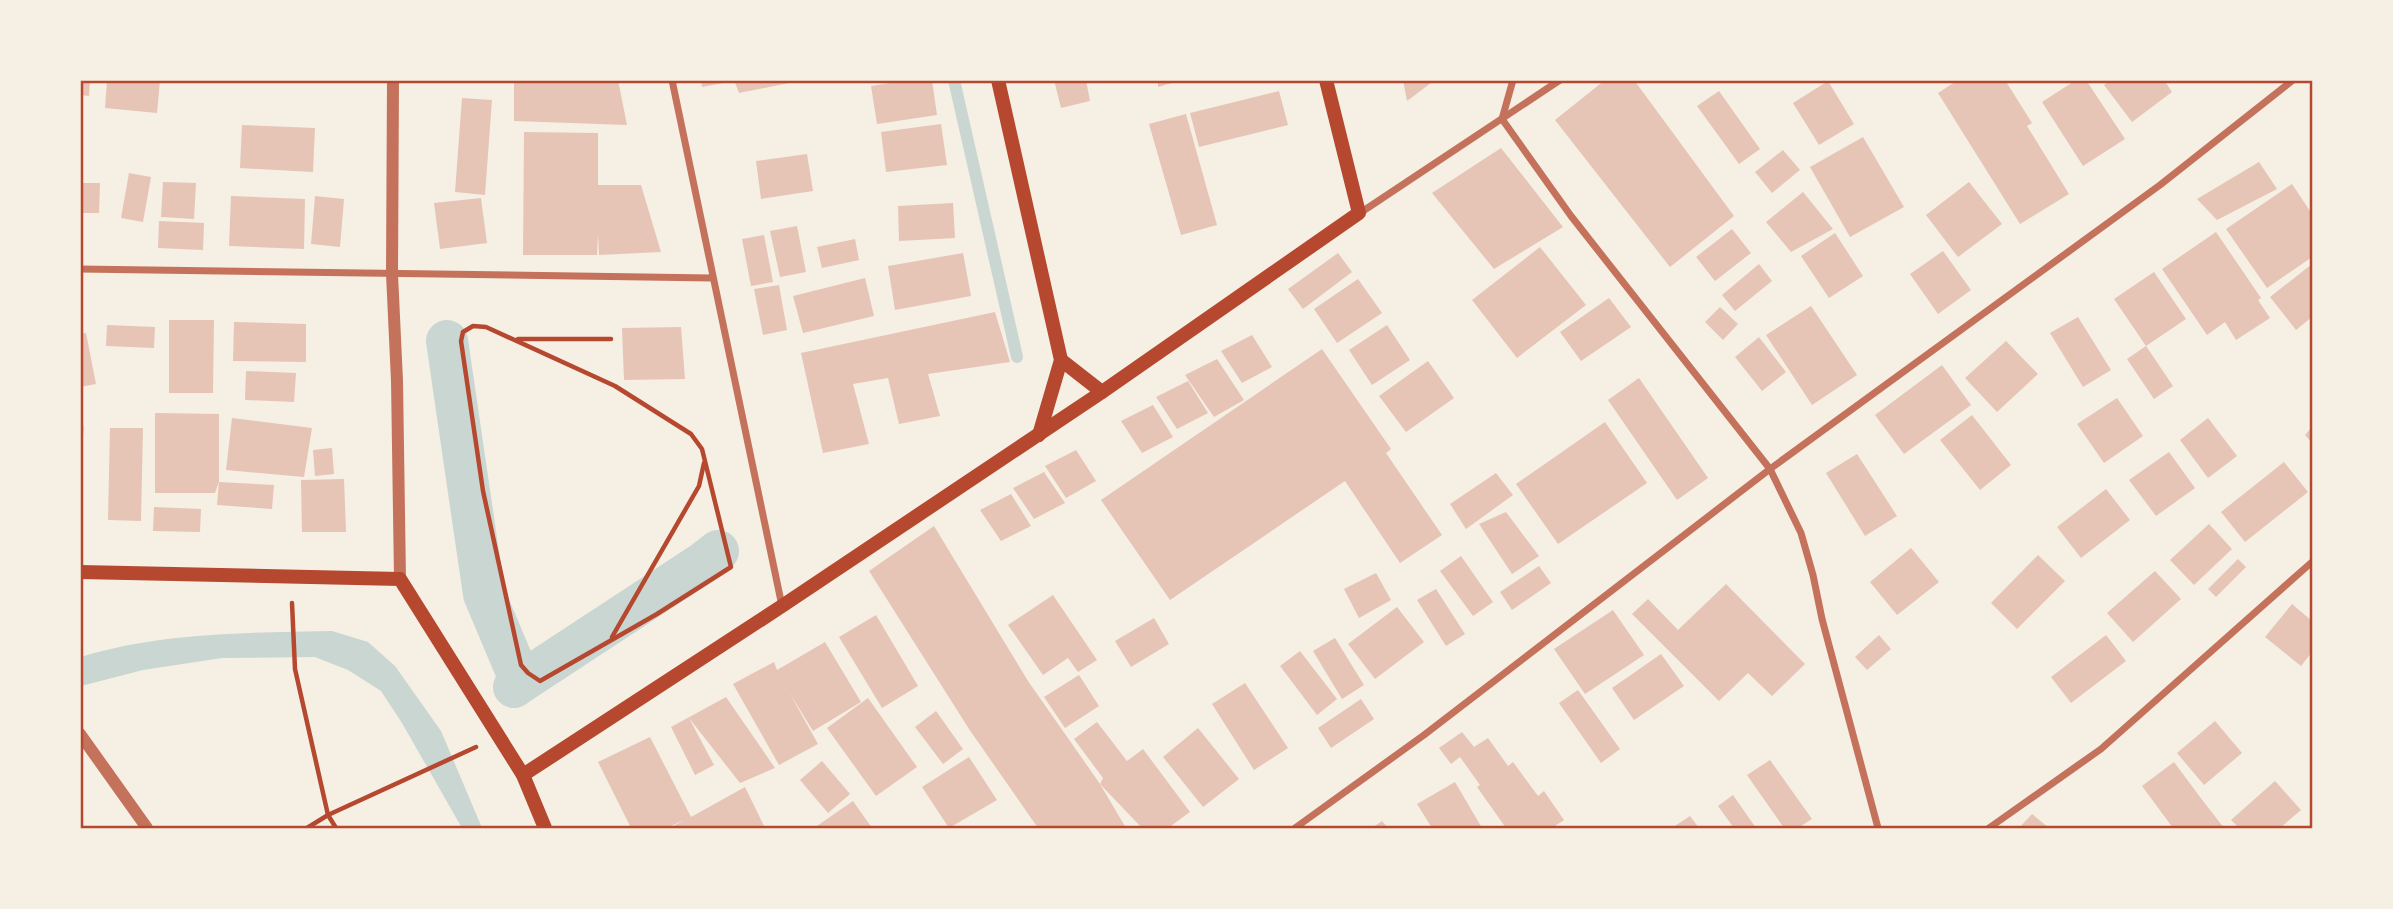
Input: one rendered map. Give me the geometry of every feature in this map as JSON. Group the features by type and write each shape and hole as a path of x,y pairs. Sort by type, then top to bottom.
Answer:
{"main road":[{"path":"998,80 1061,360 1039,435"},
{"path":"523,775 1039,435 1359,214 1326,80"},
{"path":"1061,360 1102,392"},
{"path":"80,572 400,579 523,775 545,828"}],"street":[{"path":"393,80 392,274 397,380 400,579"},
{"path":"672,80 782,606"},
{"path":"1502,119 1513,80"},
{"path":"1359,214 1560,80"},
{"path":"1295,828 1424,735 1770,469 2149,193 2293,80"},
{"path":"1502,119 1571,216 1770,469 1801,533 1878,828"},
{"path":"80,268 712,278"},
{"path":"1989,828 2101,749 2312,562"},
{"path":"80,734 147,828"}],"path":[{"path":"473,326 486,327 615,386 691,434 702,449 704,462 731,567 657,614 540,681 528,673 520,665 485,503 461,341 463,332 473,326"},
{"path":"514,339 611,339"},
{"path":"611,638 699,486 704,462"},
{"path":"291,619 295,669 328,815 336,828"},
{"path":"307,828 328,815 463,754"}],"shaded area":[{"path":"332,631 368,642 395,666 441,731 482,828 462,828 381,691 348,670 315,657 222,658 143,670 81,686 81,657 112,649 205,635"}],"building":[{"path":"80,80 90,80 89,96 80,95"},
{"path":"107,80 160,80 157,113 105,108"},
{"path":"514,80 618,80 627,125 514,121"},
{"path":"701,80 729,80 729,82 702,87"},
{"path":"734,80 794,80 794,82 739,93"},
{"path":"909,80 932,80 937,115 877,124 871,86"},
{"path":"1054,80 1086,80 1090,101 1061,108"},
{"path":"1158,80 1179,80 1179,81 1158,87"},
{"path":"1403,80 1435,80 1407,101"},
{"path":"1605,80 1634,80 1734,216 1670,267 1555,120"},
{"path":"1958,80 2005,80 2032,123 2027,126 2069,194 2020,224 1938,93"},
{"path":"2076,80 2086,80 2125,139 2083,166 2042,102"},
{"path":"2111,80 2164,80 2172,92 2132,122 2104,85"},
{"path":"1828,81 1854,124 1819,145 1793,103"},
{"path":"1279,91 1288,125 1199,147 1190,113"},
{"path":"1719,91 1760,149 1739,164 1697,106"},
{"path":"462,98 492,100 485,195 455,192"},
{"path":"1186,114 1217,225 1181,235 1149,124"},
{"path":"941,124 947,165 886,172 881,132"},
{"path":"242,125 315,128 313,172 240,168"},
{"path":"524,132 598,133 598,185 641,185 661,252 599,255 598,234 597,255 523,255"},
{"path":"1863,137 1904,207 1850,237 1810,167"},
{"path":"1501,148 1563,227 1494,269 1432,193"},
{"path":"1783,150 1800,170 1772,193 1755,172"},
{"path":"807,154 813,191 761,199 756,161"},
{"path":"2259,162 2277,189 2217,220 2197,199"},
{"path":"129,173 151,177 143,222 121,218"},
{"path":"163,182 196,183 194,219 161,217"},
{"path":"1969,182 2002,224 1958,257 1926,215"},
{"path":"80,183 100,183 99,213 80,213"},
{"path":"2292,184 2312,214 2312,257 2267,288 2226,229"},
{"path":"1803,192 1833,229 1791,252 1766,222"},
{"path":"231,196 305,199 304,249 229,246"},
{"path":"315,196 344,199 340,247 311,244"},
{"path":"481,198 487,243 440,249 434,203"},
{"path":"953,203 955,238 899,241 898,206"},
{"path":"159,221 204,223 203,250 158,248"},
{"path":"797,226 806,272 780,277 770,231"},
{"path":"1732,229 1751,253 1715,281 1696,257"},
{"path":"2216,232 2261,298 2258,300 2270,318 2236,340 2225,322 2207,335 2162,269"},
{"path":"1835,233 1863,276 1829,298 1801,256"},
{"path":"764,235 773,282 751,286 742,239"},
{"path":"855,239 859,260 822,268 817,247"},
{"path":"1540,247 1586,305 1517,358 1472,300"},
{"path":"1943,251 1971,290 1938,314 1910,274"},
{"path":"963,253 971,296 895,310 888,266"},
{"path":"1338,253 1352,272 1303,309 1288,289"},
{"path":"1759,264 1772,281 1735,311 1722,295"},
{"path":"2312,264 2312,317 2296,330 2270,297"},
{"path":"2154,272 2186,319 2146,346 2114,299"},
{"path":"865,278 874,316 803,333 793,296"},
{"path":"1358,279 1382,313 1337,343 1314,309"},
{"path":"779,285 787,330 763,335 754,289"},
{"path":"1609,298 1631,327 1581,361 1560,332"},
{"path":"1811,306 1857,375 1812,405 1766,335"},
{"path":"1720,307 1738,324 1723,340 1705,322"},
{"path":"995,312 1010,362 928,374 940,416 899,424 888,378 853,384 869,444 823,453 801,353"},
{"path":"2078,317 2111,370 2083,387 2050,333"},
{"path":"169,320 214,320 213,393 169,393"},
{"path":"234,322 306,324 306,362 233,361"},
{"path":"107,325 155,327 154,348 106,346"},
{"path":"1387,325 1410,360 1372,385 1349,350"},
{"path":"681,327 685,379 624,380 622,328"},
{"path":"86,333 96,384 80,387 80,334"},
{"path":"1252,335 1272,367 1242,383 1221,351"},
{"path":"1759,337 1786,372 1762,391 1735,357"},
{"path":"2006,341 2038,374 1997,412 1965,378"},
{"path":"2146,346 2173,386 2154,399 2127,359"},
{"path":"1322,349 1391,449 1386,453 1442,535 1400,563 1345,481 1170,600 1101,500"},
{"path":"1217,359 1244,400 1214,417 1185,375"},
{"path":"1428,361 1454,398 1406,432 1379,396"},
{"path":"1942,365 1971,405 1904,454 1875,415"},
{"path":"246,371 296,373 294,402 245,400"},
{"path":"1639,378 1708,478 1677,500 1608,400"},
{"path":"1188,381 1208,413 1177,429 1156,397"},
{"path":"2117,398 2143,436 2104,463 2077,424"},
{"path":"1153,405 1173,437 1142,453 1121,421"},
{"path":"155,413 219,414 219,482 215,493 155,493"},
{"path":"1972,415 2011,465 1980,490 1940,440"},
{"path":"232,418 312,428 304,477 226,470"},
{"path":"2208,418 2237,456 2208,478 2180,440"},
{"path":"1605,422 1647,483 1558,544 1516,484"},
{"path":"80,426 84,426 82,446 80,446"},
{"path":"2312,427 2312,443 2305,435"},
{"path":"110,428 143,428 141,521 108,520"},
{"path":"332,448 334,474 315,476 313,450"},
{"path":"1076,450 1096,481 1066,498 1045,466"},
{"path":"2169,452 2195,488 2156,516 2129,480"},
{"path":"1857,454 1897,516 1865,536 1826,473"},
{"path":"2284,462 2308,492 2245,542 2221,512"},
{"path":"1044,472 1065,503 1034,519 1013,488"},
{"path":"1496,473 1513,495 1466,529 1450,504"},
{"path":"344,479 346,532 302,532 301,480"},
{"path":"219,482 274,485 272,509 217,505"},
{"path":"2106,489 2130,520 2081,558 2057,527"},
{"path":"1011,494 1031,526 1001,541 980,510"},
{"path":"154,507 201,509 200,532 153,531"},
{"path":"1506,512 1539,556 1512,574 1479,524"},
{"path":"2209,524 2232,549 2194,585 2170,560"},
{"path":"934,526 1028,681 1100,784 1126,828 1038,828 969,729 869,571"},
{"path":"1911,548 1939,582 1897,615 1870,582"},
{"path":"2038,555 2065,581 2017,629 1991,603"},
{"path":"1461,556 1493,602 1473,616 1440,571"},
{"path":"2238,559 2246,567 2216,597 2208,589"},
{"path":"1539,566 1551,583 1512,610 1500,592"},
{"path":"2155,571 2181,599 2133,642 2107,613"},
{"path":"1376,573 1391,600 1359,618 1344,589"},
{"path":"1726,584 1805,664 1772,696 1748,673 1719,701 1632,614 1648,599 1678,630"},
{"path":"1436,589 1465,634 1446,646 1417,600"},
{"path":"1053,595 1097,660 1078,672 1068,658 1043,675 1008,625"},
{"path":"2292,604 2312,621 2312,652 2301,666 2265,637"},
{"path":"1397,607 1424,642 1375,679 1348,644"},
{"path":"1613,610 1644,655 1585,694 1554,649"},
{"path":"876,615 918,686 882,708 839,637"},
{"path":"1154,618 1169,644 1131,667 1115,641"},
{"path":"1879,635 1891,649 1867,670 1855,657"},
{"path":"2106,635 2126,661 2071,703 2051,677"},
{"path":"1335,638 1364,685 1342,699 1313,651"},
{"path":"825,642 861,702 813,731 789,692 818,744 779,765 733,684 774,662 777,670"},
{"path":"1300,651 1337,699 1317,715 1280,666"},
{"path":"1661,654 1684,686 1634,720 1612,688"},
{"path":"1079,675 1099,706 1065,728 1044,697"},
{"path":"1245,683 1288,748 1254,770 1212,704"},
{"path":"1578,690 1620,749 1601,763 1559,703"},
{"path":"726,697 775,768 740,783 689,718 714,765 695,775 671,727"},
{"path":"868,698 917,767 876,796 827,728"},
{"path":"1361,699 1374,719 1331,748 1318,728"},
{"path":"936,711 963,749 943,764 915,727"},
{"path":"2215,721 2242,753 2204,785 2177,753"},
{"path":"1097,722 1127,761 1143,749 1190,812 1168,828 1142,828 1100,784 1103,778 1074,739"},
{"path":"1198,728 1239,779 1203,807 1163,757"},
{"path":"1462,732 1474,747 1488,738 1508,766 1513,762 1538,796 1544,791 1564,820 1552,828 1506,828 1460,757 1451,764 1439,748"},
{"path":"650,737 691,817 745,787 765,828 670,828 684,820 667,828 631,828 598,762"},
{"path":"969,757 997,800 949,828 922,787"},
{"path":"1770,760 1812,819 1798,828 1784,828 1747,775"},
{"path":"822,761 850,794 828,813 800,780"},
{"path":"2174,762 2224,828 2173,828 2142,786"},
{"path":"2275,781 2301,810 2280,828 2239,828 2231,820"},
{"path":"1455,782 1482,828 1432,828 1417,804"},
{"path":"1733,795 1756,828 1734,828 1718,806"},
{"path":"853,801 872,828 814,828"},
{"path":"2032,814 2049,828 2019,828"},
{"path":"1690,816 1699,828 1672,828"},
{"path":"1382,821 1388,828 1372,828"}],"waterway":[{"path":"954,80 1017,357"},
{"path":"447,341 484,594 521,682 514,687"},
{"path":"521,682 718,551"}]}
